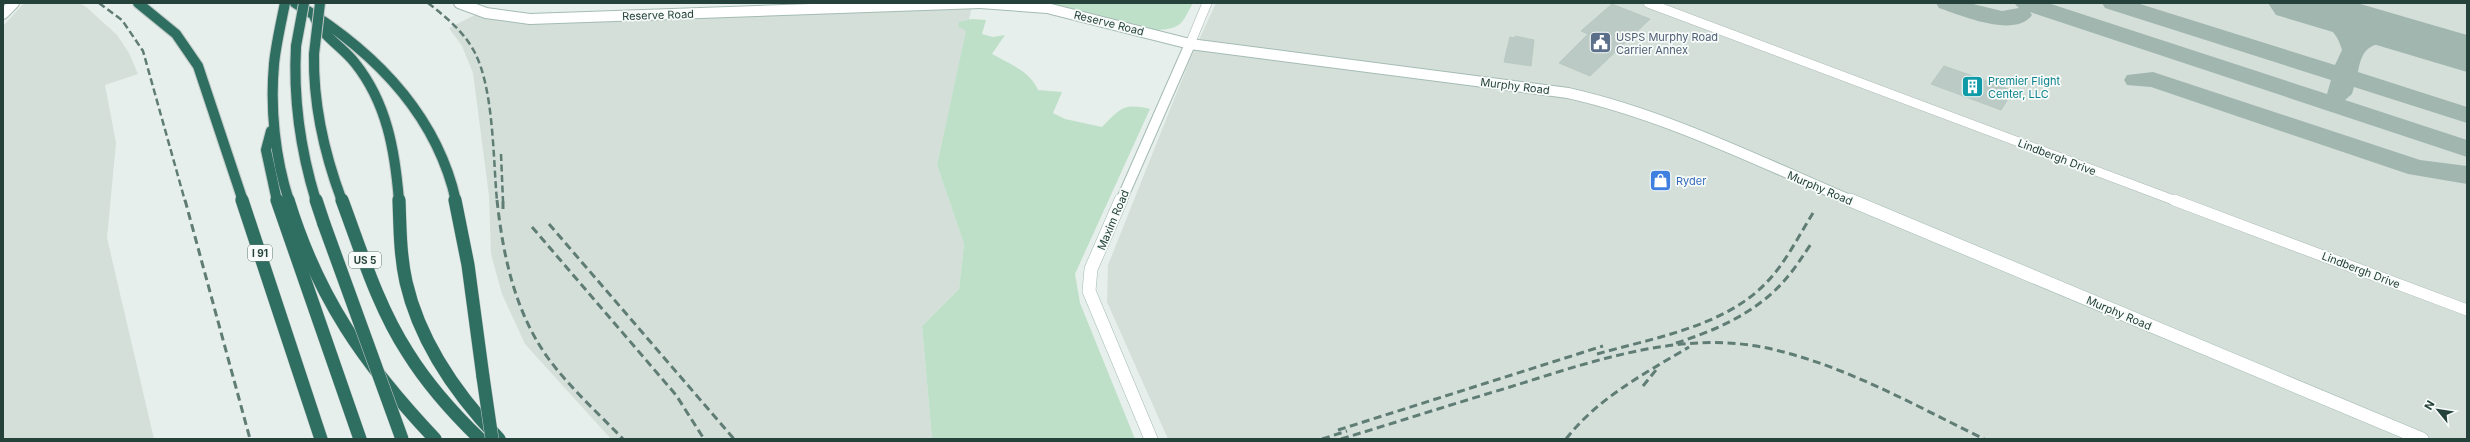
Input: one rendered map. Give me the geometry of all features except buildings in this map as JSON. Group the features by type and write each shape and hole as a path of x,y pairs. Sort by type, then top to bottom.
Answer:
{"highway":[{"name":"I 91","path":"138,3 176,34 198,66 322,439"},
{"path":"286,3 277,38 273,76 273,122 275,148 286,199 301,242 319,282 341,321 377,373 435,439"},
{"name":"US 5","path":"320,3 314,54 316,106 326,157 384,309 402,343 432,388 480,439"},
{"path":"299,4 345,33 372,57 402,92 431,137 444,165 454,197 463,238 492,439"},
{"path":"299,4 294,88 295,119 306,171 402,439"},
{"path":"315,15 317,24 324,33 350,57 365,77 385,119 395,159 404,269 422,328 444,370 474,411 499,439"},
{"path":"273,122 266,150 276,199 360,439"}],"street":[{"path":"3,14 14,3"},
{"name":"Reserve Road","path":"459,3 486,13 530,19 980,3 1010,4 1053,10 1190,44"},
{"name":"Maxim Road","path":"1151,439 1089,291 1091,269 1207,3"},
{"name":"Lindbergh Drive","path":"1648,3 2467,310"},
{"name":"Murphy Road","path":"1190,44 1534,88 1587,96 1626,107 2422,439"}],"shaded area":[{"path":"24,3 79,3 85,6 117,35 129,53 138,74 105,85 116,143 107,238 154,439 3,439 3,26"},
{"path":"1216,3 2467,3 2467,439 1168,439 1107,302 1108,265 1191,57"},
{"path":"972,6 937,165 964,244 959,289 922,326 932,439 611,439 525,344 502,294 491,254 489,196 473,73 462,46 449,28 475,15 517,23"}],"green space":[{"path":"1047,3 1193,3 1184,20 1177,26 1157,30"},
{"path":"972,19 986,20 982,34 993,37 1005,35 992,54 1025,73 1038,90 1062,92 1053,113 1065,119 1102,127 1118,111 1128,107 1150,109 1075,274 1080,303 1135,439 932,439 922,326 959,289 964,244 937,165 966,31 958,26 959,22"}],"taxiway":[{"path":"1947,3 1974,13 1993,17 2011,18 2020,15"},
{"path":"2025,3 2467,149"},
{"path":"2113,3 2344,76"},
{"path":"2296,3 2322,14 2340,25 2352,40 2354,49"},
{"path":"2344,76 2350,57 2356,47 2363,41 2372,38 2383,37 2408,39 2439,46"},
{"path":"2339,94 2344,76"},
{"path":"2344,76 2467,115"},
{"path":"2136,80 2153,79 2417,168 2467,175"}],"runway":[{"path":"2296,3 2467,54"}],"railway":[{"path":"99,3 122,20 143,51 185,201"},
{"path":"428,3 448,19 465,37 481,66 492,124 497,201"},
{"path":"501,154 503,201"},
{"path":"185,200 250,439"},
{"path":"497,200 503,242 512,283 527,322 548,358 565,380 623,439"},
{"path":"503,201 503,209"},
{"path":"1597,354 1664,336 1708,321 1729,311 1748,299 1765,284 1779,268 1813,213"},
{"path":"549,224 734,439"},
{"path":"532,227 676,395 704,439"},
{"path":"1676,343 1706,333 1734,319 1761,302 1788,277 1811,244"},
{"path":"1341,439 1602,359 1666,346 1698,343 1730,343 1762,347 1820,363 1876,386 1984,439"},
{"path":"1338,430 1603,346"},
{"path":"1566,439 1593,411 1623,387 1689,347"},
{"path":"1643,386 1656,370"},
{"path":"1322,439 1347,431"}],"place":[{"name":"USPS Murphy Road Carrier Annex","path":"1601,43"},
{"name":"Premier Flight Center, LLC","path":"1972,87"},
{"name":"Ryder","path":"1660,181"}]}
